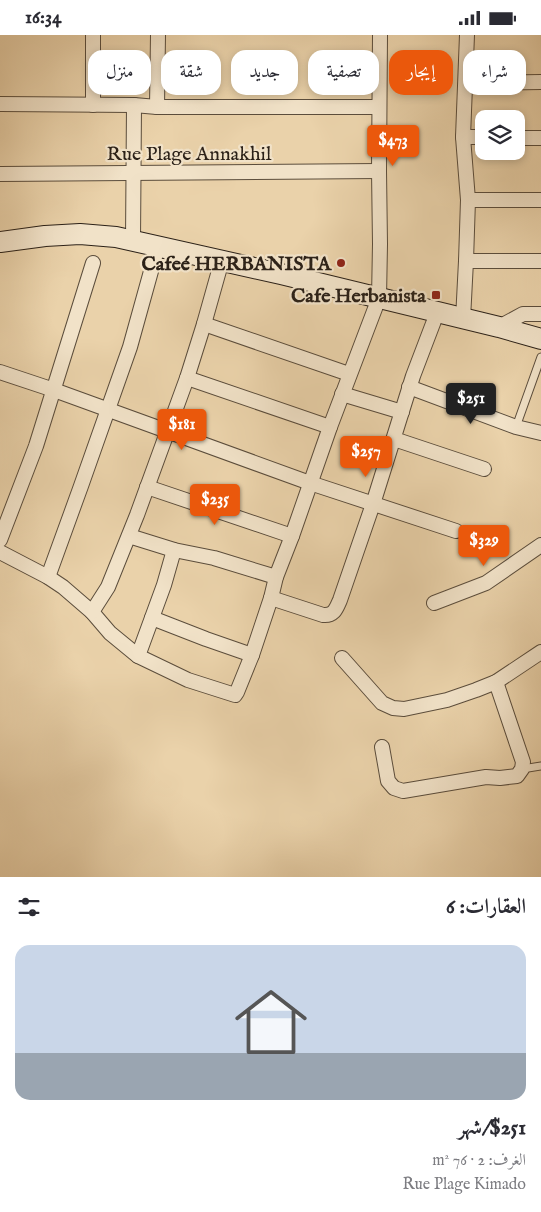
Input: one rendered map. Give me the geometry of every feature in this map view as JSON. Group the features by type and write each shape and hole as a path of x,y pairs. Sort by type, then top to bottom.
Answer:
{"street":[{"path":"93,35 94,105"},
{"path":"156,107 158,35"},
{"path":"0,552 63,587 92,612 110,633 138,656 188,680 234,695 252,655 276,577 379,298 380,35"},
{"path":"467,35 467,50"},
{"path":"526,82 541,82"},
{"path":"463,319 468,200 463,137 465,95"},
{"path":"0,104 134,105 156,107 380,107"},
{"path":"133,241 134,105"},
{"path":"463,137 475,137"},
{"path":"525,138 541,138"},
{"name":"Rue Plage Annakhil","path":"0,174 378,171"},
{"path":"468,200 541,200"},
{"path":"0,242 80,234 133,241 222,260 499,327 541,339"},
{"path":"48,577 130,347 158,246"},
{"path":"92,612 108,587 168,431 187,378 222,260"},
{"path":"466,261 541,261"},
{"path":"0,540 36,446 93,263"},
{"path":"271,598 323,615 332,614 335,611 373,504 410,387 437,313"},
{"path":"499,327 523,314 541,314"},
{"path":"204,324 349,375"},
{"path":"0,372 310,483 456,531"},
{"path":"187,378 330,427"},
{"path":"410,387 516,427 541,433"},
{"path":"342,394 402,412"},
{"path":"394,439 484,469"},
{"path":"147,487 292,536"},
{"path":"129,536 174,550 214,558 276,577"},
{"path":"434,603 486,583 541,545"},
{"path":"138,656 164,585 174,550"},
{"path":"152,618 252,655"},
{"path":"342,658 382,703 393,708 404,709 447,699 496,682 541,652"},
{"path":"382,747 388,781 394,788 403,791 486,777 517,776 522,769 522,762 496,682"}],"lane":[{"path":"516,427 541,357"},
{"path":"522,769 541,766"}],"place":[{"name":"Cafeé HERBANISTA","path":"341,263"},
{"name":"Cafe Herbanista","path":"436,295"}]}
